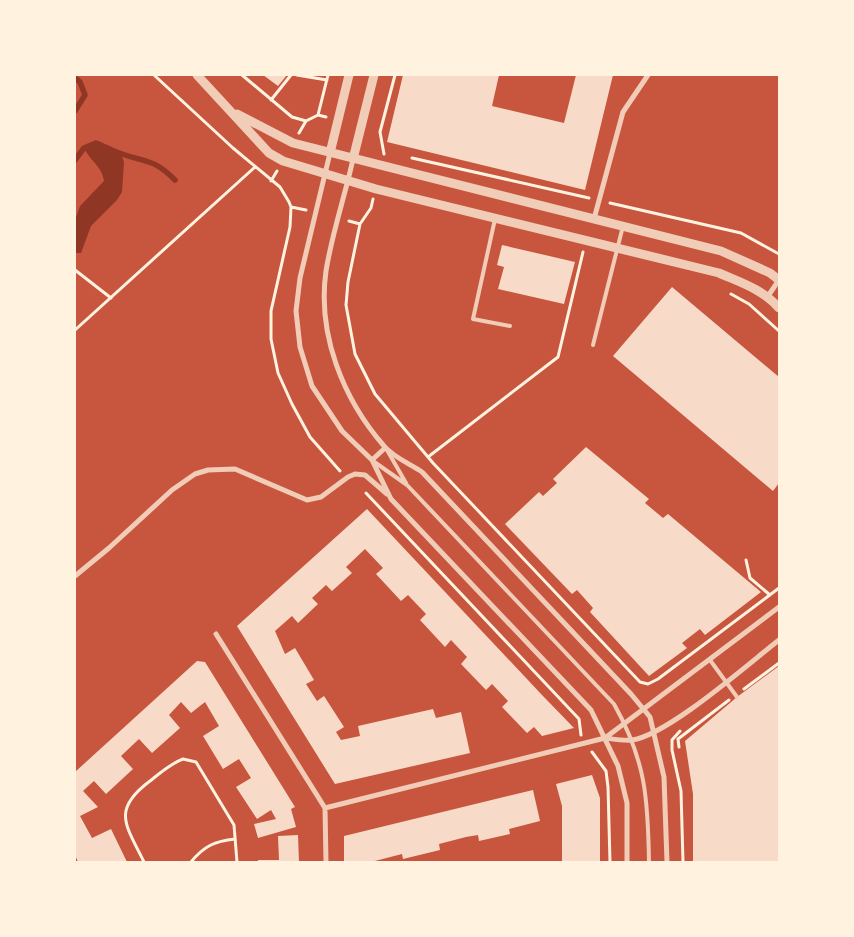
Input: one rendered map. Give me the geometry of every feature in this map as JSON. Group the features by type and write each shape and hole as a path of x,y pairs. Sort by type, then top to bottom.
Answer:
{"street":[{"path":"197,75 269,153 283,161 348,181 719,273 757,289 768,296 779,308"},
{"path":"349,75 300,278 296,311 300,347 312,386 342,430 372,460 392,499"},
{"path":"374,75 326,270 324,303 326,326 333,357 340,375 360,413 385,448 422,472 650,717 664,777 667,862"},
{"path":"594,219 623,112 648,75"},
{"path":"232,111 290,142 721,251 770,273 779,280 768,296"},
{"path":"372,460 385,448"},
{"path":"75,576 109,548 172,490 196,474 208,470 235,469 307,500 321,496 348,477 355,474 365,475 392,499 590,710 618,766 627,803 628,862"},
{"path":"605,738 779,607"},
{"path":"216,634 324,808 326,862"},
{"path":"324,808 605,738 632,740 653,732 684,713 779,640"}],"lane":[{"path":"495,217 473,319 510,326"},
{"path":"593,345 623,226"},
{"path":"385,448 407,485"},
{"path":"372,460 407,485 614,704 632,740 644,780 649,862"},
{"path":"710,660 736,696"}],"path":[{"path":"154,75 255,167 280,186 291,206 290,227 272,310 271,339 278,373 310,437 335,468 355,482 579,719 582,737"},
{"path":"242,75 292,116 306,121 318,115 328,75"},
{"path":"271,100 291,75"},
{"path":"298,75 327,80"},
{"path":"385,151 380,132 395,75"},
{"path":"404,156 741,233 779,254"},
{"path":"75,330 255,167"},
{"path":"372,202 360,224 348,282 346,305 355,354 375,394 428,457 640,682 648,684 658,679 779,588"},
{"path":"428,457 552,365 558,357 583,252"},
{"path":"75,270 110,298"},
{"path":"746,560 750,578 770,595"},
{"path":"678,747 678,739 685,732 736,696 779,662"},
{"path":"683,862 681,791 672,740 685,726"},
{"path":"594,754 606,771 610,862"},
{"path":"144,862 128,828 126,808 133,793 182,759 196,762 234,825 237,862"},
{"path":"191,862 200,851 214,842 235,839"}],"shaded area":[{"path":"96,143 121,154 124,162 122,192 117,200 91,226 81,253 75,253 75,220 80,206 104,181 101,171 84,148"}],"building":[{"path":"263,75 287,75 278,86"},
{"path":"403,75 499,75 492,106 564,123 576,75 613,75 585,190 387,142"},
{"path":"502,245 575,262 564,304 498,289 504,267 497,265"},
{"path":"672,287 779,377 779,483 773,491 613,356"},
{"path":"586,447 649,499 645,503 663,518 668,514 761,592 705,635 700,629 682,643 687,648 649,676 590,612 593,608 577,590 572,594 505,524 539,492 543,496 557,483 553,479"},
{"path":"367,509 574,728 542,736 534,727 527,733 502,707 508,701 492,684 486,690 461,664 467,657 451,640 445,647 420,620 426,614 408,595 401,601 376,574 383,568 365,549 346,567 352,573 332,591 326,585 312,598 318,604 298,623 292,616 275,631 285,654 295,648 314,680 306,684 317,701 324,696 344,727 336,732 341,740 360,736 358,726 433,709 436,718 461,712 470,753 335,784 237,626"},
{"path":"197,661 205,662 295,807 291,809 296,827 258,838 254,824 276,819 271,810 257,819 236,787 251,778 239,759 223,769 203,736 219,726 205,702 191,713 181,702 169,715 180,728 152,753 139,739 121,756 133,769 106,794 94,781 83,791 98,807 80,816 92,838 111,829 127,862 78,862 75,855 75,772"},
{"path":"779,666 779,862 693,862 693,794 685,741 737,697"},
{"path":"592,775 600,798 600,862 562,862 562,806 556,784"},
{"path":"533,790 540,821 509,829 510,834 479,841 478,835 466,837 439,844 440,850 403,859 402,854 371,862 344,862 344,836"},
{"path":"298,835 299,862 258,862 258,860 279,860 278,836"}],"waterway":[{"path":"75,78 80,82 85,95 75,111"},
{"path":"75,160 84,148 96,143 156,165 175,180"}]}
